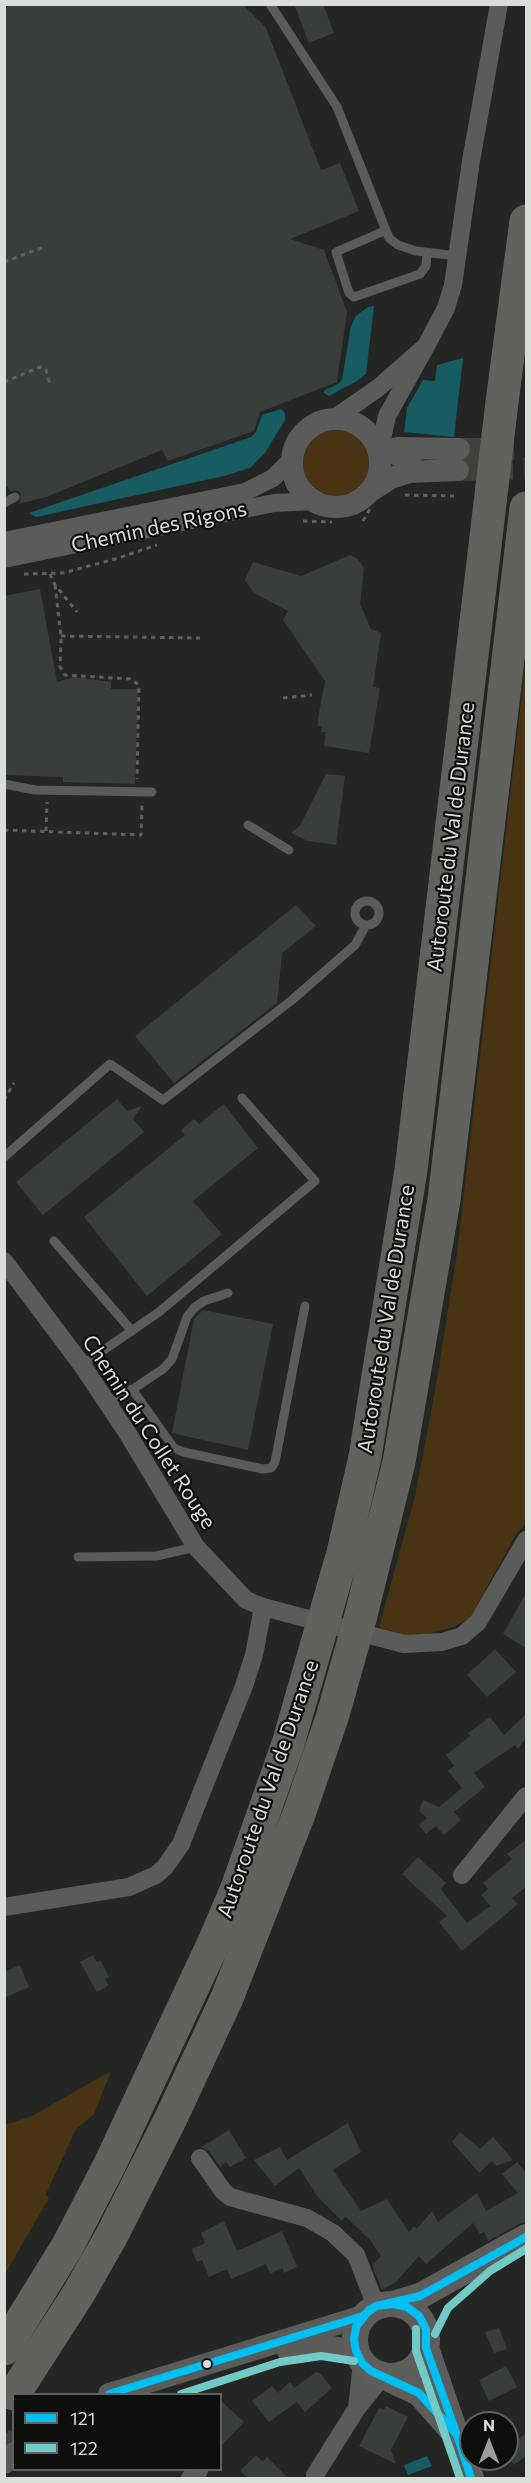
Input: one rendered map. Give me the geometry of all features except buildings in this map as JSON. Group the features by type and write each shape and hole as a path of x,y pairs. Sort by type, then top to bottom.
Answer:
{"highway":[{"name":"Autoroute du Val de Durance","path":"4,2349 67,2247 110,2164 220,1929 241,1878 288,1744 343,1553 365,1457 411,1170 526,221"},
{"name":"Autoroute du Val de Durance","path":"15,2393 79,2293 111,2237 227,1998 307,1792 333,1718 360,1619 399,1462 444,1200 526,508"}],"main road":[{"path":"457,2435 418,2393 367,2363 355,2333 377,2309 420,2296 526,2237"},
{"path":"367,2363 397,2376 410,2371 420,2361 440,2301 484,2262"},
{"path":"377,2309 407,2307 419,2316 471,2478"}],"street":[{"path":"379,453 387,416 446,308 453,285 471,161 499,4"},
{"path":"332,420 378,388 426,346"},
{"path":"372,490 378,478 379,453 375,442 357,424 332,420 318,423 309,429 296,447 293,458 293,471 297,483 314,501 326,506 349,506 392,478 456,460 398,448 379,453"},
{"name":"Chemin des Rigons","path":"4,541 245,492 273,478 293,458"},
{"name":"Chemin des Rigons","path":"4,559 274,503 314,501"},
{"name":"Chemin du Collet Rouge","path":"4,1261 109,1405 196,1547 246,1600 268,1608 404,1644 428,1644 462,1636 478,1622 526,1540"},
{"path":"4,1907 129,1887 156,1875 165,1868 181,1844 244,1686 268,1608"},
{"path":"462,1875 526,1796"},
{"path":"112,2393 377,2309 356,2255 333,2233 307,2218 231,2197 223,2191 200,2158"},
{"path":"152,2393 278,2352 321,2345 367,2363"},
{"path":"315,2478 357,2408 367,2363"},
{"path":"357,2408 367,2363"}],"lane":[{"path":"270,4 337,107 384,231 389,238 398,245 427,253 457,256"},
{"path":"384,231 336,252 349,293 354,297 420,274 426,266 427,253"},
{"path":"379,453 398,462 429,461"},
{"path":"4,503 15,497"},
{"path":"4,784 35,790 152,792"},
{"path":"248,825 289,850"},
{"path":"4,1157 110,1064 163,1100 292,1000 355,945 366,925"},
{"path":"82,1365 159,1312 315,1181 242,1098"},
{"path":"54,1241 132,1331"},
{"path":"109,1405 163,1369 172,1359 188,1317 194,1308 204,1301 228,1293"},
{"path":"132,1389 174,1448 183,1452 263,1469 271,1468 275,1462 305,1306"},
{"path":"78,1557 156,1556 196,1547"}],"path":[{"path":"4,262 44,247"},
{"path":"4,382 40,367 46,370 50,384"},
{"path":"395,495 454,496"},
{"path":"16,573 50,574 78,569 154,548 160,543"},
{"path":"154,548 154,555"},
{"path":"50,574 55,585 77,612"},
{"path":"4,830 141,835 141,792 136,780 139,685 130,680 65,675 60,667 61,636 55,585"},
{"path":"61,636 200,638"},
{"path":"283,698 312,695"},
{"path":"46,832 47,812"},
{"path":"4,1100 14,1083"}],"shaded area":[{"path":"336,430 348,433 359,440 366,451 369,463 366,475 359,486 348,493 336,496 324,493 313,486 306,475 303,463 306,451 313,440 324,433"},
{"path":"526,659 526,1523 515,1536 470,1618 453,1627 427,1634 404,1635 379,1627 415,1496 435,1391 457,1253"},
{"path":"111,2071 94,2114 76,2129 46,2194 49,2198 5,2274 5,2125 32,2116"}],"water":[{"path":"374,306 366,374 329,396 324,391 340,383 342,379 351,326 356,316 368,307"},
{"path":"463,358 454,437 404,432 407,408 423,380 435,381 437,365"},
{"path":"281,409 285,413 285,420 265,453 250,468 224,476 36,517 29,513 251,437 256,432 262,415"},
{"path":"427,2456 432,2466 408,2475 404,2465"}],"tunnel":[{"path":"459,449 526,449"},
{"path":"458,470 526,468"},
{"path":"4,2437 12,2443"}],"transit line":[{"name":"121","path":"112,2393 363,2316 376,2306 420,2296 526,2237"},
{"name":"122","path":"435,2334 448,2308 490,2271 526,2249"},
{"name":"121","path":"393,2304 407,2307 419,2316 426,2329 426,2348 457,2435 419,2393 371,2371 362,2363 356,2351 354,2339 356,2327 369,2310 376,2306 393,2304"},
{"name":"122","path":"416,2329 416,2351 460,2478"},
{"name":"122","path":"184,2393 280,2362 321,2356 354,2361"},
{"name":"121","path":"457,2435 471,2478"}]}
